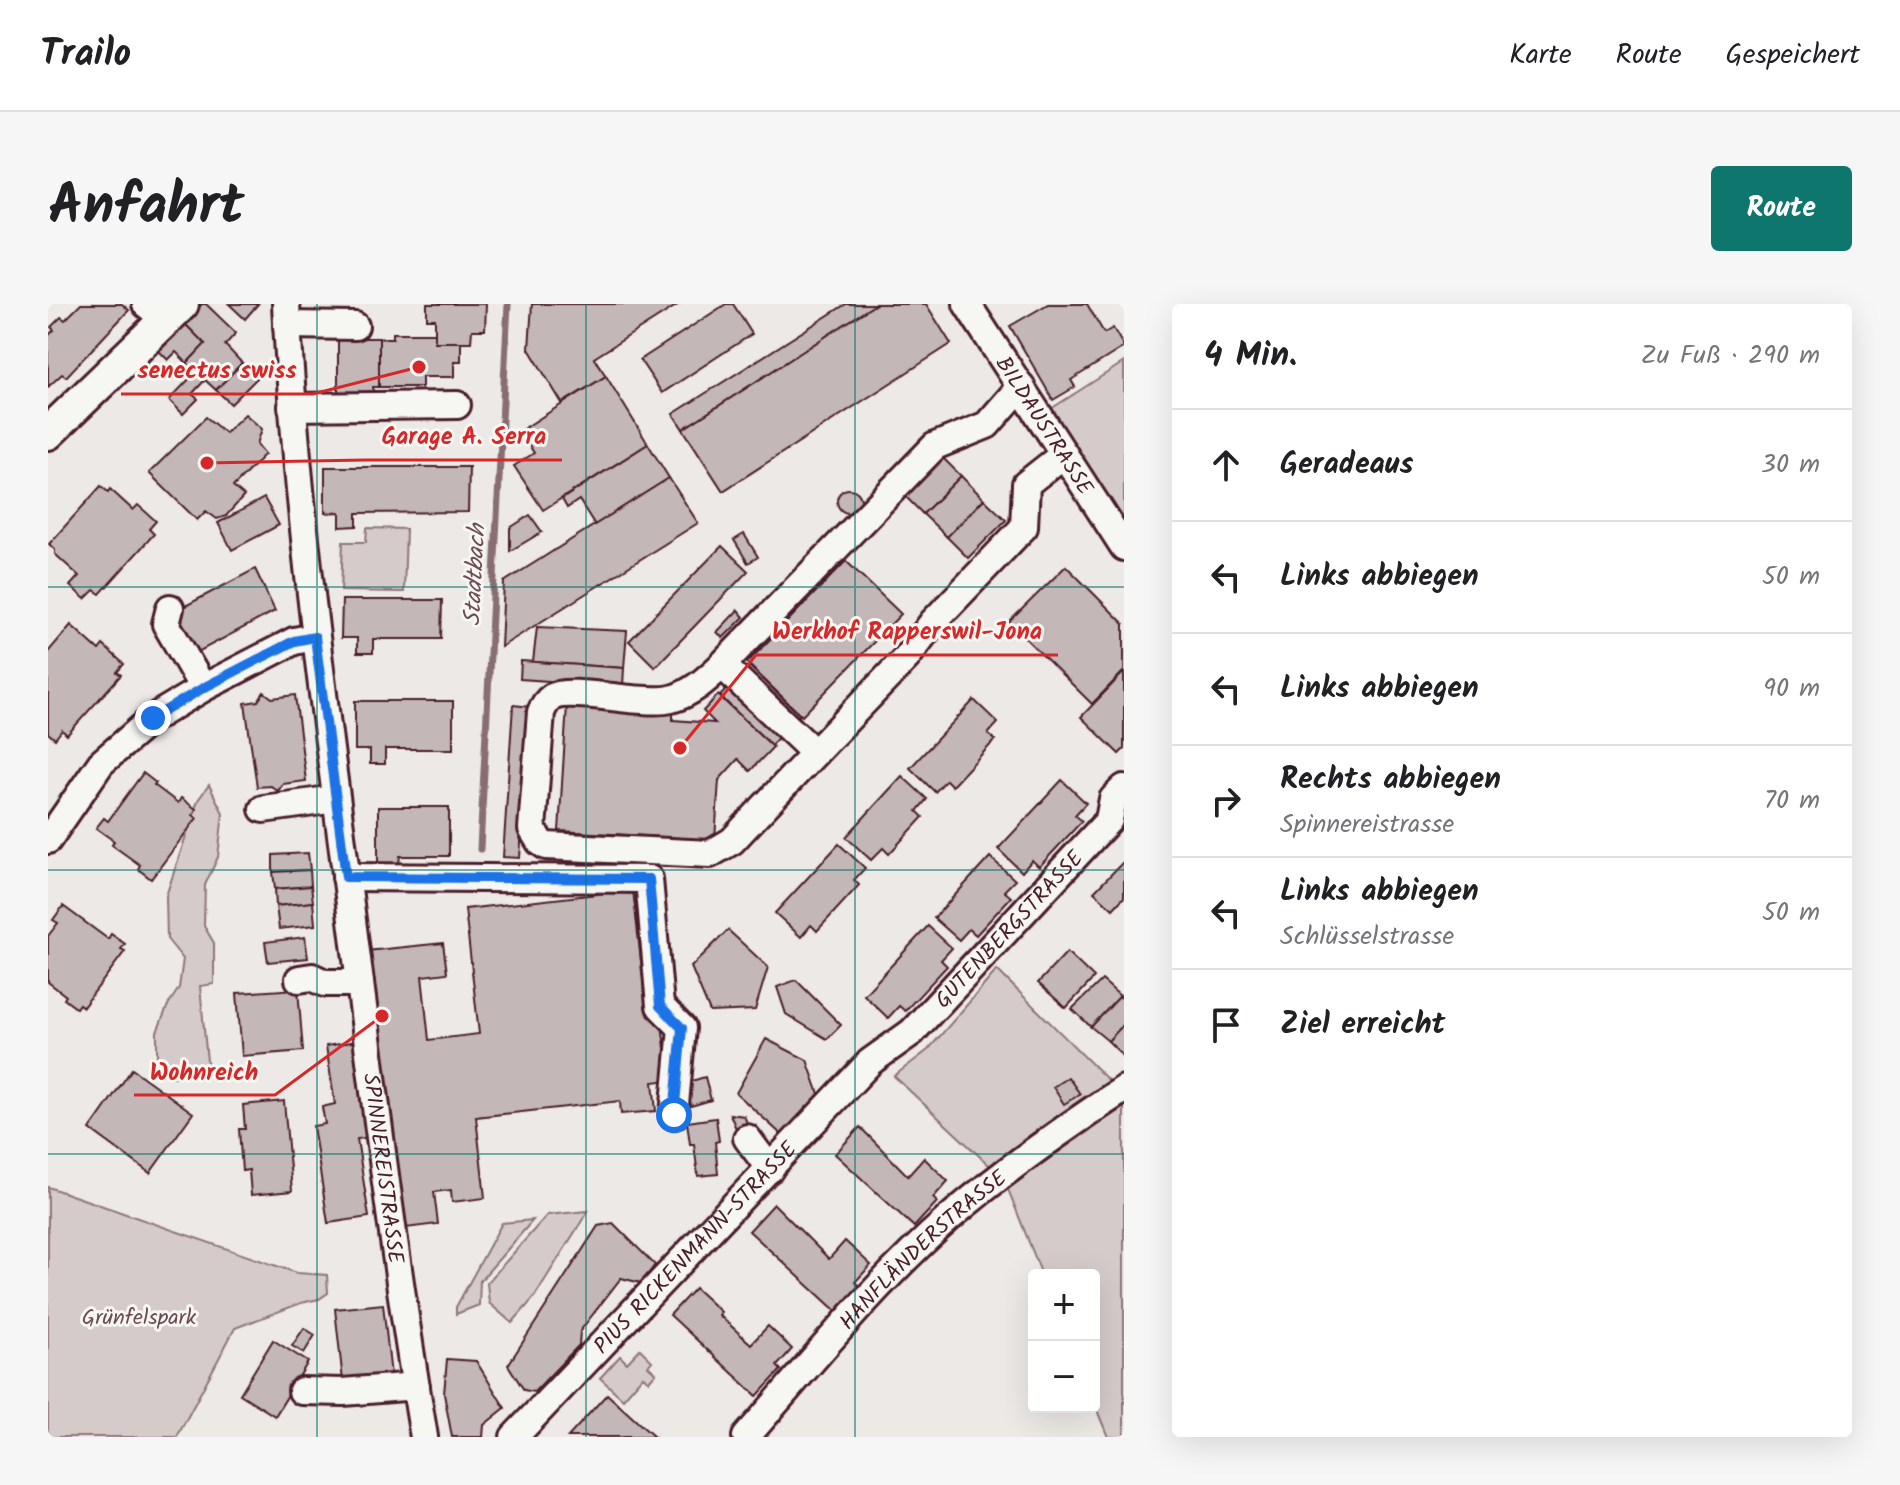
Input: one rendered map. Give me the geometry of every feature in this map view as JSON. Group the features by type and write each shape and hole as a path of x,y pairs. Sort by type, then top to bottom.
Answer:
{"main road":[{"path":"48,433 164,309"}],"street":[{"name":"BILDAUSTRASSE","path":"967,304 1124,547"},
{"name":"SPINNEREISTRASSE","path":"355,326 287,314 292,407 315,637 397,1278 424,1437"},
{"path":"1021,386 987,425 935,446 722,665 687,694 669,700 562,694 547,700 541,712 532,821 535,836 546,846 710,854 732,841 907,657 933,622 1024,527 1026,484 1064,454"},
{"path":"292,407 457,405"},
{"path":"170,608 166,624 203,688"},
{"path":"48,840 101,763 153,718 294,641 315,637"},
{"path":"722,665 815,753"},
{"name":"GUTENBERGSTRASSE","path":"876,1056 912,1032 1109,820 1113,799 1124,788"},
{"path":"263,809 336,799"},
{"path":"346,877 649,879 660,1006 682,1028 674,1115"},
{"path":"299,979 312,977 325,983 360,983"},
{"name":"PIUS RICKENMANN-STRASSE","path":"514,1437 876,1056"},
{"name":"HANFLÄNDERSTRASSE","path":"746,1437 864,1304 947,1220 1040,1144 1124,1089"},
{"path":"747,1138 770,1169"},
{"path":"302,1391 343,1392 416,1386"}],"green space":[{"path":"1124,362 1124,537 1046,412"},
{"path":"367,528 406,529 404,592 341,591 343,542 366,542"},
{"path":"209,785 223,813 218,857 205,885 204,926 214,943 214,984 200,986 208,1072 172,1077 157,1062 157,1032 179,988 183,959 167,939 166,896 198,800"},
{"path":"997,970 1113,1085 991,1167 894,1076 928,1050"},
{"path":"1124,1093 1124,1437 1108,1437 1098,1413 1100,1269 1040,1269 1004,1179"},
{"name":"Grünfelspark","path":"48,1187 297,1273 327,1275 328,1293 319,1299 235,1328 177,1437 48,1437"},
{"path":"588,1211 533,1299 512,1323 489,1303 487,1283 547,1215"},
{"path":"533,1220 480,1281 479,1305 456,1314 456,1307 502,1223"},
{"path":"640,1349 652,1361 648,1366 656,1373 649,1381 643,1376 623,1399 600,1378 620,1356 627,1363"}],"building":[{"path":"81,304 122,304 129,310 66,377 62,374 48,387 48,336 54,330 51,327 61,317 65,320"},
{"path":"202,304 206,304 236,333 225,345 242,363 216,390 205,380 192,394 198,399 183,414 169,400 196,372 187,363 205,344 183,322"},
{"path":"229,304 258,304 245,319"},
{"path":"427,304 486,304 485,330 472,330 471,342 435,342 435,319 427,319"},
{"path":"532,304 679,304 594,358 606,376 562,403 529,349"},
{"path":"726,304 733,304 752,334 662,393 640,360"},
{"path":"846,304 876,304 683,429 673,414"},
{"path":"876,304 926,304 951,344 723,491 683,429"},
{"path":"1048,304 1087,304 1104,333 1113,328 1124,347 1071,380 1075,387 1053,400 1010,326"},
{"path":"183,322 205,344 187,363 176,352 168,360 157,349"},
{"path":"393,333 435,333 435,342 461,342 461,362 454,362 454,377 422,377 422,387 379,387 379,338 393,338"},
{"path":"338,338 379,338 379,387 373,387 373,400 338,400"},
{"path":"242,363 257,378 231,404 216,390"},
{"path":"606,376 648,444 543,510 514,466 534,453 520,431"},
{"path":"245,414 262,429 257,444 265,454 233,487 244,496 226,516 217,519 206,511 197,520 149,473 206,417 225,433"},
{"path":"648,444 669,478 595,525 579,500 567,508 562,499"},
{"path":"939,454 961,476 923,514 901,492"},
{"path":"325,467 469,467 468,512 357,513 357,526 340,527 340,512 325,513"},
{"path":"961,476 984,499 947,537 923,514"},
{"path":"669,478 698,523 501,647 504,582"},
{"path":"101,486 108,492 110,489 133,510 138,505 156,521 149,529 154,534 100,594 94,590 85,599 70,586 79,576 55,554 49,544"},
{"path":"849,489 860,496 861,501 854,512 849,513 838,506 837,501 844,490"},
{"path":"264,498 279,525 232,550 218,523"},
{"path":"984,499 1006,520 968,558 947,537"},
{"path":"530,515 542,532 510,551 510,528"},
{"path":"744,534 758,557 748,563 734,540"},
{"path":"722,546 748,571 655,667 629,641"},
{"path":"846,561 901,614 802,716 747,663"},
{"path":"1066,566 1124,624 1124,671 1092,704 1009,622"},
{"path":"255,569 275,611 194,654 172,613"},
{"path":"342,600 442,600 441,639 373,639 373,653 357,653 357,638 341,638"},
{"path":"738,610 744,617 723,638 717,632"},
{"path":"71,625 99,650 103,645 124,664 117,672 121,675 67,735 62,730 55,739 48,733 48,652"},
{"path":"537,627 627,631 624,668 533,662"},
{"path":"521,661 624,668 623,686 520,679"},
{"path":"749,666 800,715 771,745 720,696"},
{"path":"1124,672 1124,749 1119,754 1081,717"},
{"path":"264,692 272,698 295,695 306,781 283,784 278,791 271,786 257,787 245,703 258,701"},
{"path":"718,695 773,747 750,771 738,759 719,780 715,840 559,831 567,705 673,711 673,720 715,723 703,711"},
{"path":"974,700 998,723 988,734 995,740 952,786 946,780 935,792 910,768"},
{"path":"355,701 453,701 453,749 385,749 385,764 370,764 370,750 355,750"},
{"path":"513,705 530,707 520,858 503,857"},
{"path":"143,773 178,803 181,798 196,809 193,815 197,818 151,879 138,869 140,865 112,845 114,841 96,828 104,818 108,821"},
{"path":"902,776 927,799 917,811 923,817 889,854 883,848 871,860 846,837"},
{"path":"1062,780 1086,803 1075,815 1082,821 1039,867 1032,860 1022,872 998,849"},
{"path":"378,807 449,807 449,856 400,856 399,863 378,863"},
{"path":"839,844 865,868 854,880 859,885 817,931 811,925 801,937 775,913"},
{"path":"308,853 310,870 273,872 273,855"},
{"path":"990,857 1015,880 1004,891 1011,897 976,935 969,929 959,940 934,918"},
{"path":"1124,861 1124,897 1113,909 1094,892"},
{"path":"310,870 311,886 275,889 273,872"},
{"path":"311,886 313,902 276,906 275,889"},
{"path":"633,890 645,997 653,997 661,1016 669,1080 653,1082 656,1111 621,1114 620,1101 476,1117 485,1198 452,1202 451,1190 434,1192 438,1224 398,1229 367,951 443,943 447,973 422,976 429,1040 479,1034 465,909"},
{"path":"313,902 315,925 279,929 276,906"},
{"path":"63,906 108,939 111,934 125,944 121,949 125,951 83,1007 79,1004 76,1008 48,982 48,936 58,923 53,920"},
{"path":"928,926 952,948 941,960 947,966 905,1011 899,1006 888,1018 864,995"},
{"path":"728,930 768,967 755,1010 710,1012 691,967"},
{"path":"305,937 308,958 268,962 265,942"},
{"path":"1067,952 1094,978 1066,1008 1038,983"},
{"path":"796,980 841,1025 827,1039 786,1014 777,987"},
{"path":"1102,980 1120,996 1091,1027 1072,1009"},
{"path":"298,989 303,1051 242,1056 237,993"},
{"path":"1120,996 1124,1000 1124,1024 1108,1041 1091,1027"},
{"path":"1124,1024 1124,1057 1108,1041"},
{"path":"766,1039 807,1060 819,1094 782,1135 736,1093"},
{"path":"357,1041 372,1137 357,1139 369,1217 328,1223 313,1126 325,1124 322,1107 335,1104 326,1046"},
{"path":"132,1069 193,1113 150,1173 90,1129"},
{"path":"705,1077 711,1100 691,1106 685,1083"},
{"path":"1068,1077 1080,1094 1064,1104 1053,1087"},
{"path":"284,1101 292,1191 251,1195 249,1170 242,1171 239,1129 245,1129 243,1105"},
{"path":"730,1114 744,1116 752,1134 741,1141"},
{"path":"716,1118 718,1174 698,1176 694,1144 690,1144 687,1122"},
{"path":"860,1127 908,1176 924,1158 948,1181 933,1198 937,1202 914,1227 835,1154"},
{"path":"774,1204 829,1259 845,1241 871,1265 855,1282 859,1286 836,1311 749,1231"},
{"path":"613,1223 655,1265 641,1283 621,1278 580,1331 579,1345 534,1392 524,1390 508,1365 598,1226"},
{"path":"695,1288 751,1344 768,1326 792,1349 777,1366 781,1370 757,1396 670,1315"},
{"path":"383,1304 391,1376 343,1381 335,1309"},
{"path":"304,1328 315,1335 304,1353 292,1346"},
{"path":"273,1340 308,1362 275,1416 240,1394"},
{"path":"447,1359 476,1361 505,1408 484,1425 483,1437 452,1437 444,1394"},
{"path":"607,1394 654,1437 568,1437"}],"waterway":[{"name":"Stadtbach","path":"480,849 508,304"}],"place":[{"name":"senectus swiss","path":"419,367"},
{"name":"Garage A. Serra","path":"207,463"},
{"name":"Werkhof Rapperswil-Jona","path":"680,748"},
{"name":"Wohnreich","path":"382,1016"}],"route":[{"path":"153,718 294,641 315,637 346,877 649,879 660,1006 682,1028 674,1115"}]}
